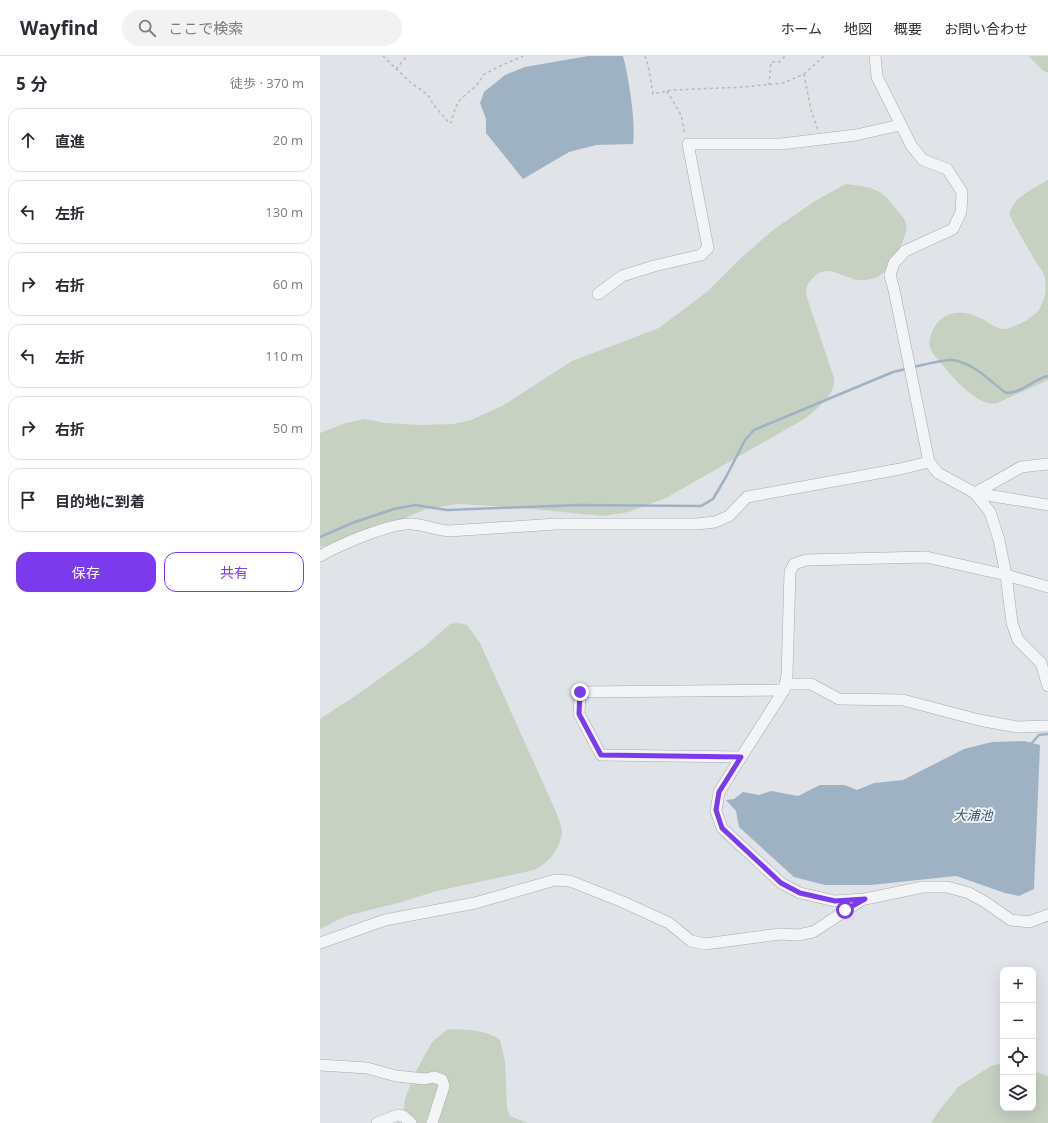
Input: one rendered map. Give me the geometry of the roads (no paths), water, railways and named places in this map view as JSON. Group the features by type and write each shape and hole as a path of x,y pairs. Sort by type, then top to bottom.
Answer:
{"street":[{"path":"875,56 877,77 911,145 923,160 947,169 962,192 961,212 953,229 906,251 894,263 890,275 929,462 938,473 975,493 1048,505"},
{"path":"598,294 622,276 654,266 701,255 708,248 688,144 781,144 856,135 900,125"},
{"path":"320,556 358,538 394,526 406,524 449,531 556,524 697,524 715,522 729,516 747,497 900,469 929,462"},
{"path":"975,493 1021,467 1048,464"},
{"path":"975,493 990,512 999,540 1006,575 1012,623 1018,640 1041,663 1048,686"},
{"path":"1048,587 1006,575 926,557 806,560 794,564 790,572 787,675 784,687 719,792 716,810 722,828 781,883 800,893 835,901 865,899 923,887 947,887 969,893 1011,920 1029,922 1046,916 1048,905"},
{"path":"741,757 601,755 579,714 580,692 784,687 811,684 839,699 903,700 994,723 1017,727 1048,726"},
{"path":"320,942 384,920 475,903 555,880 570,881 623,902 670,923 691,941 705,944 780,934 798,935 813,932 865,899"},
{"path":"320,1064 367,1068 396,1076 426,1079 434,1077 442,1080 444,1086 432,1123"},
{"path":"377,1123 398,1115 403,1116 412,1123"}],"water":[{"path":"588,56 623,56 628,76 634,124 633,144 596,145 569,152 523,179 486,133 486,119 480,103 484,92 505,75 525,67"},
{"name":"大浦池","path":"1024,741 1040,745 1034,889 1019,896 1005,893 956,876 871,885 825,885 794,877 739,827 736,811 726,800 734,799 743,792 759,795 771,791 798,796 820,785 845,785 857,790 874,783 903,780 964,749 992,742"}],"waterway":[{"path":"913,367 945,360 961,362 975,369 1006,393 1018,391 1048,376"},
{"path":"320,537 352,523 394,509 415,505 447,510 577,505 701,506 713,499 745,440 754,430 893,372 906,369"},
{"path":"1030,745 1039,735 1048,734"}]}
